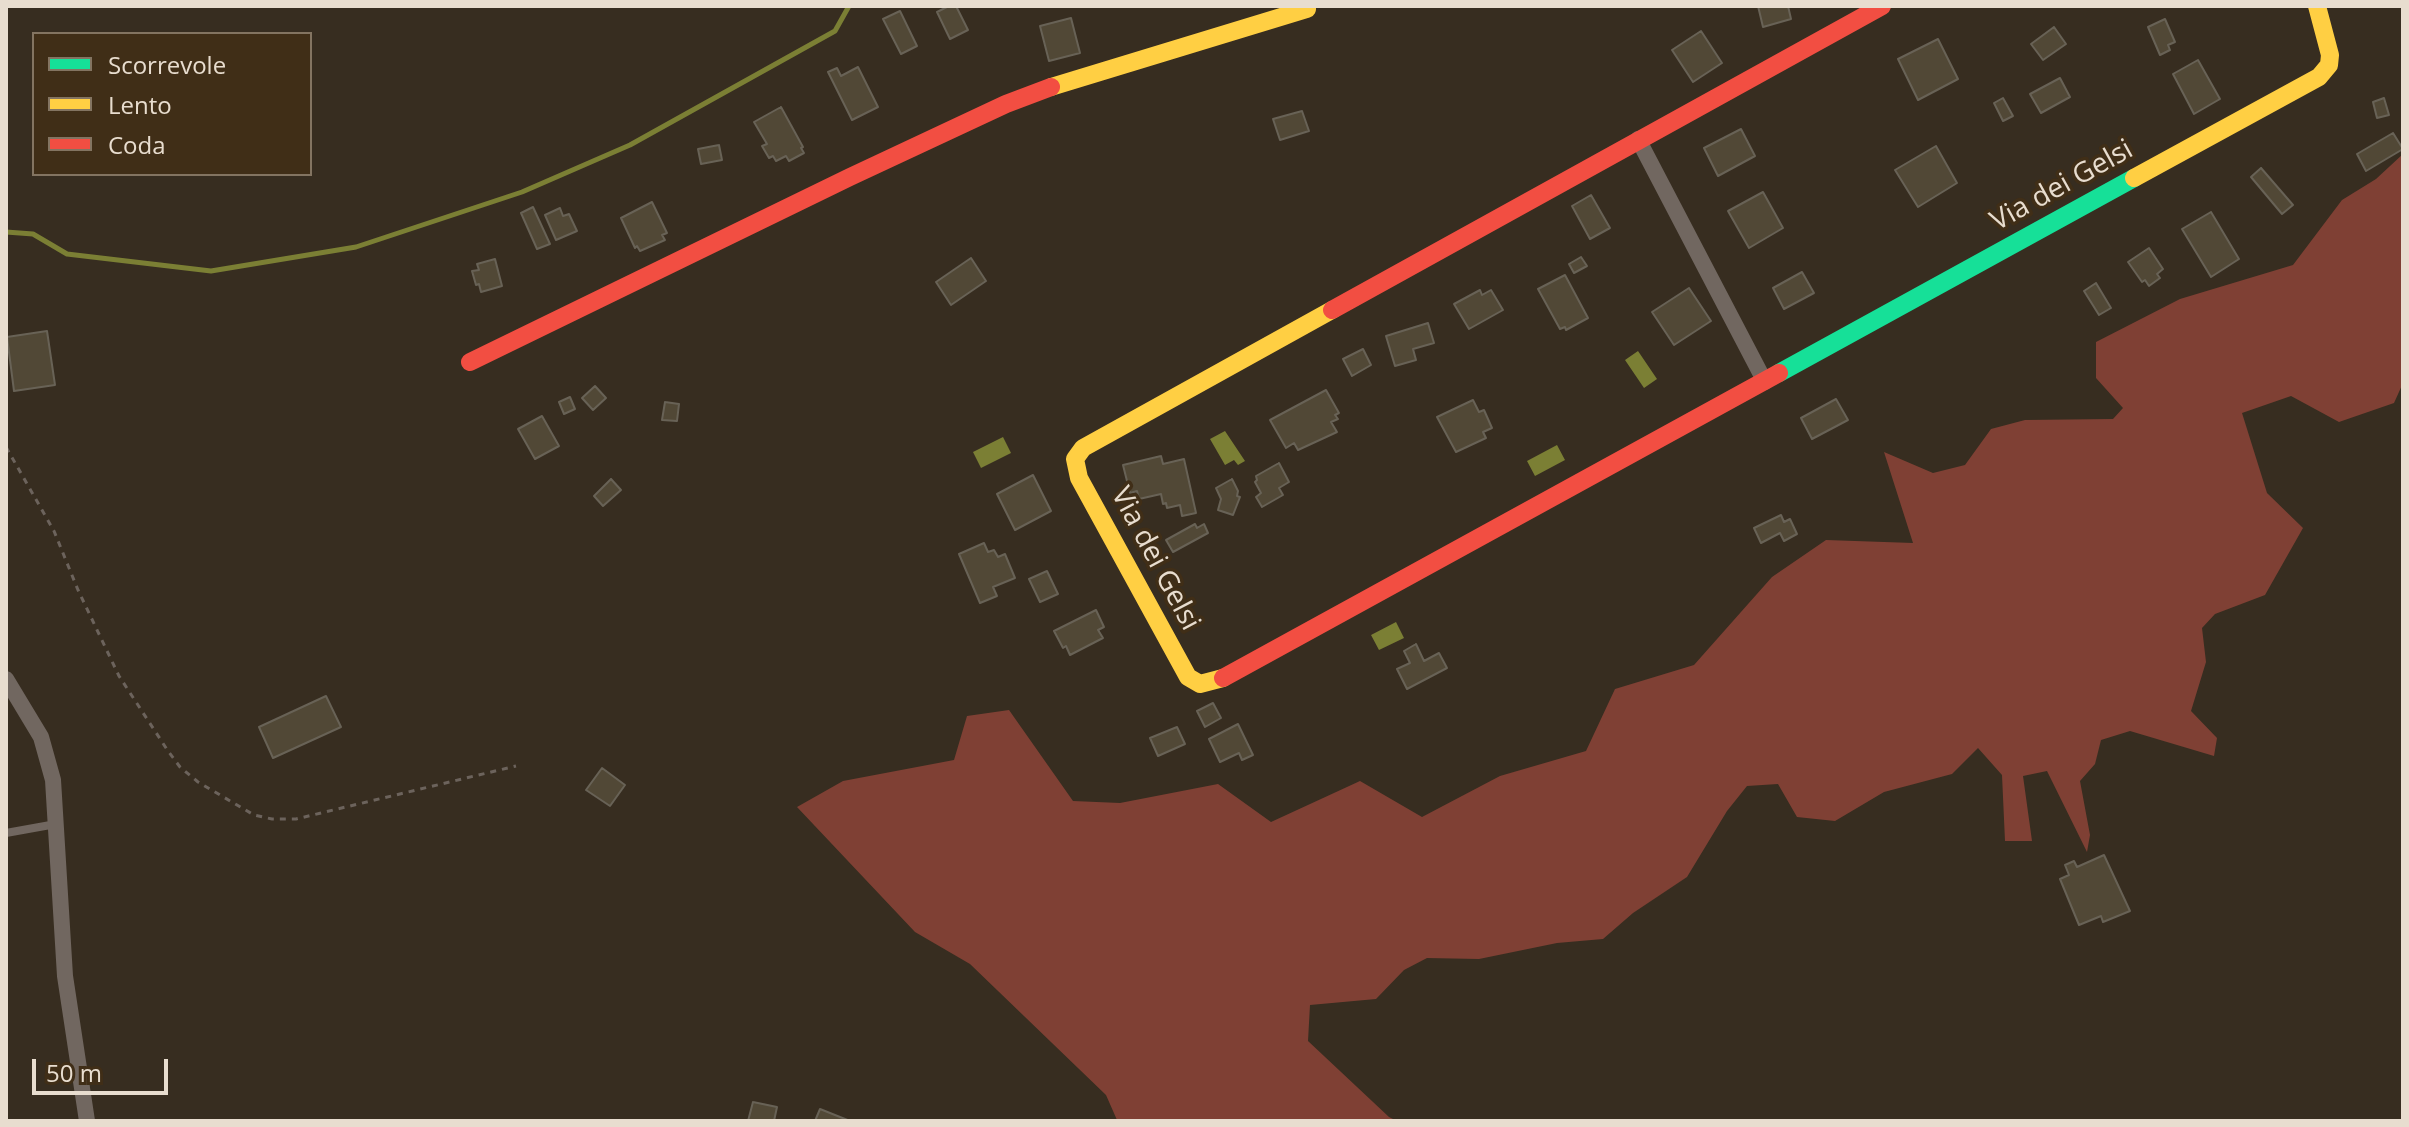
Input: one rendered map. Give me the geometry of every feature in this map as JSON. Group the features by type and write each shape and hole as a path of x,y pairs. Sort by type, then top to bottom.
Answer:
{"street":[{"name":"Via dei Gelsi","path":"1882,6 1088,444 1075,459 1079,478 1184,671 1193,681 1205,685 1218,681 2319,77 2329,65 2330,55 2317,6"},
{"path":"470,362 1006,104 1080,77 1308,7"},
{"path":"1638,139 1765,382"},
{"path":"6,679 28,713 43,745 54,788 65,976 87,1121"}],"lane":[{"path":"6,833 57,824"}],"path":[{"path":"6,447 54,531 119,676 180,767 209,789 254,815 296,819 516,766"}],"shaded area":[{"path":"2403,154 2403,383 2394,403 2339,422 2291,396 2242,413 2267,493 2303,528 2265,595 2215,614 2202,628 2206,662 2191,711 2217,738 2214,756 2130,731 2101,740 2095,764 2080,781 2090,835 2087,852 2047,771 2023,776 2032,841 2005,841 2002,775 1978,748 1952,774 1884,792 1835,821 1797,817 1778,784 1747,786 1727,811 1687,877 1633,913 1603,939 1557,943 1479,959 1427,958 1404,970 1376,999 1310,1005 1308,1041 1397,1121 1120,1121 1106,1095 970,964 915,932 797,807 843,781 954,760 967,716 1009,710 1073,801 1120,803 1218,784 1271,822 1360,781 1422,817 1500,776 1586,751 1615,689 1694,665 1772,577 1826,540 1913,543 1884,452 1933,473 1965,465 1991,429 2025,420 2113,419 2123,408 2096,378 2096,342 2180,299 2293,265 2342,200 2376,179"},
{"path":"1638,351 1657,379 1644,388 1625,360"},
{"path":"1225,431 1245,461 1238,465 1234,460 1225,465 1210,439"},
{"path":"1003,437 1011,453 981,468 973,452"},
{"path":"1557,445 1565,460 1535,476 1527,461"},
{"path":"1396,622 1404,638 1379,650 1371,635"}],"building":[{"path":"956,6 968,30 950,39 937,12"},
{"path":"1758,6 1788,6 1791,19 1763,27"},
{"path":"900,11 917,46 901,54 883,19"},
{"path":"1071,18 1080,53 1049,61 1040,26"},
{"path":"2165,19 2175,42 2168,45 2170,50 2160,55 2148,27"},
{"path":"2054,27 2066,44 2043,60 2031,44"},
{"path":"1701,31 1722,63 1693,82 1672,50"},
{"path":"1938,39 1958,79 1918,100 1898,59"},
{"path":"2198,60 2220,99 2194,114 2173,74"},
{"path":"858,67 878,107 852,120 828,72 837,68 841,76"},
{"path":"2060,78 2070,97 2041,113 2030,94"},
{"path":"2003,98 2013,116 2003,121 1994,103"},
{"path":"2384,98 2389,115 2377,118 2373,102"},
{"path":"781,107 804,153 789,161 786,156 776,161 773,156 769,158 762,146 767,144 754,122"},
{"path":"1302,111 1309,131 1280,140 1273,119"},
{"path":"1741,129 1755,156 1718,176 1704,148"},
{"path":"2393,133 2403,149 2366,171 2357,154"},
{"path":"719,145 722,160 701,164 698,149"},
{"path":"1936,146 1957,183 1918,207 1895,170"},
{"path":"2261,168 2293,205 2282,214 2251,177"},
{"path":"1763,192 1783,228 1749,248 1728,211"},
{"path":"1591,195 1610,228 1590,239 1572,206"},
{"path":"652,202 667,233 662,235 665,240 640,251 637,246 635,248 621,218"},
{"path":"533,207 550,244 537,249 521,213"},
{"path":"560,208 563,216 569,214 577,231 556,240 545,215"},
{"path":"2211,212 2239,259 2211,277 2182,229"},
{"path":"2149,248 2163,269 2157,274 2160,278 2149,286 2145,280 2142,282 2128,262"},
{"path":"1581,257 1587,266 1574,273 1569,264"},
{"path":"971,258 986,281 951,305 936,282"},
{"path":"495,259 502,286 481,292 472,271 479,270 477,264"},
{"path":"1802,272 1814,293 1784,309 1773,288"},
{"path":"1565,275 1588,318 1566,330 1565,327 1560,329 1538,289"},
{"path":"2096,283 2111,308 2099,315 2084,291"},
{"path":"1689,288 1711,321 1674,345 1652,312"},
{"path":"1480,290 1482,295 1491,290 1503,310 1469,329 1454,304"},
{"path":"1428,323 1434,343 1413,349 1416,360 1395,366 1386,336"},
{"path":"47,331 55,385 14,391 7,337"},
{"path":"1363,349 1371,365 1352,376 1343,359"},
{"path":"595,386 606,398 593,410 582,398"},
{"path":"1326,390 1339,413 1335,415 1338,419 1331,422 1337,432 1298,450 1294,443 1286,448 1270,420"},
{"path":"570,397 575,409 564,414 559,402"},
{"path":"1836,399 1848,420 1812,439 1801,418"},
{"path":"1473,400 1479,412 1484,410 1492,428 1483,432 1486,438 1456,452 1437,417"},
{"path":"665,402 679,404 677,421 662,420"},
{"path":"542,416 559,446 535,459 518,429"},
{"path":"1161,456 1163,464 1184,459 1196,513 1182,516 1180,505 1167,508 1161,494 1139,499 1137,491 1130,493 1123,465"},
{"path":"1279,463 1289,482 1279,488 1283,495 1262,507 1256,497 1261,493 1255,482 1256,476"},
{"path":"1033,475 1051,511 1015,530 997,494"},
{"path":"611,479 621,490 603,506 594,496"},
{"path":"1232,479 1240,497 1233,515 1218,510 1221,499 1216,488"},
{"path":"1781,515 1784,522 1790,519 1797,534 1784,541 1780,533 1761,543 1754,528"},
{"path":"1195,524 1197,528 1204,524 1208,533 1173,552 1166,540"},
{"path":"984,543 988,552 994,550 998,557 1005,554 1015,578 993,587 997,596 980,603 959,554"},
{"path":"1047,571 1058,594 1040,602 1029,579"},
{"path":"1096,610 1104,627 1098,630 1103,638 1070,655 1054,631"},
{"path":"1416,644 1424,661 1439,653 1447,668 1407,689 1397,669 1410,663 1404,651"},
{"path":"326,696 341,727 273,758 259,727"},
{"path":"1213,703 1221,718 1205,727 1197,711"},
{"path":"1238,724 1253,755 1242,760 1239,753 1220,762 1209,739"},
{"path":"1177,727 1185,744 1158,756 1150,738"},
{"path":"602,768 625,785 610,806 586,790"},
{"path":"2104,855 2130,911 2103,922 2101,916 2079,925 2060,879 2069,875 2065,865 2074,861 2077,867"},
{"path":"753,1102 777,1107 774,1121 748,1121"},
{"path":"820,1109 850,1121 815,1121"}],"waterway":[{"path":"6,232 33,234 67,254 211,271 356,247 522,192 630,145 835,31 849,6"}],"traffic: fast":[{"path":"1779,373 2134,178"}],"traffic: slow":[{"path":"2134,178 2319,77 2329,65 2330,55 2317,6"},
{"path":"1051,87 1307,9"},
{"path":"1223,678 1200,684 1188,677 1079,478 1075,459 1083,448 1332,310"}],"traffic: jam":[{"path":"1332,310 1882,6"},
{"path":"470,362 850,177 1006,104 1051,87"},
{"path":"1223,678 1779,373"}]}
